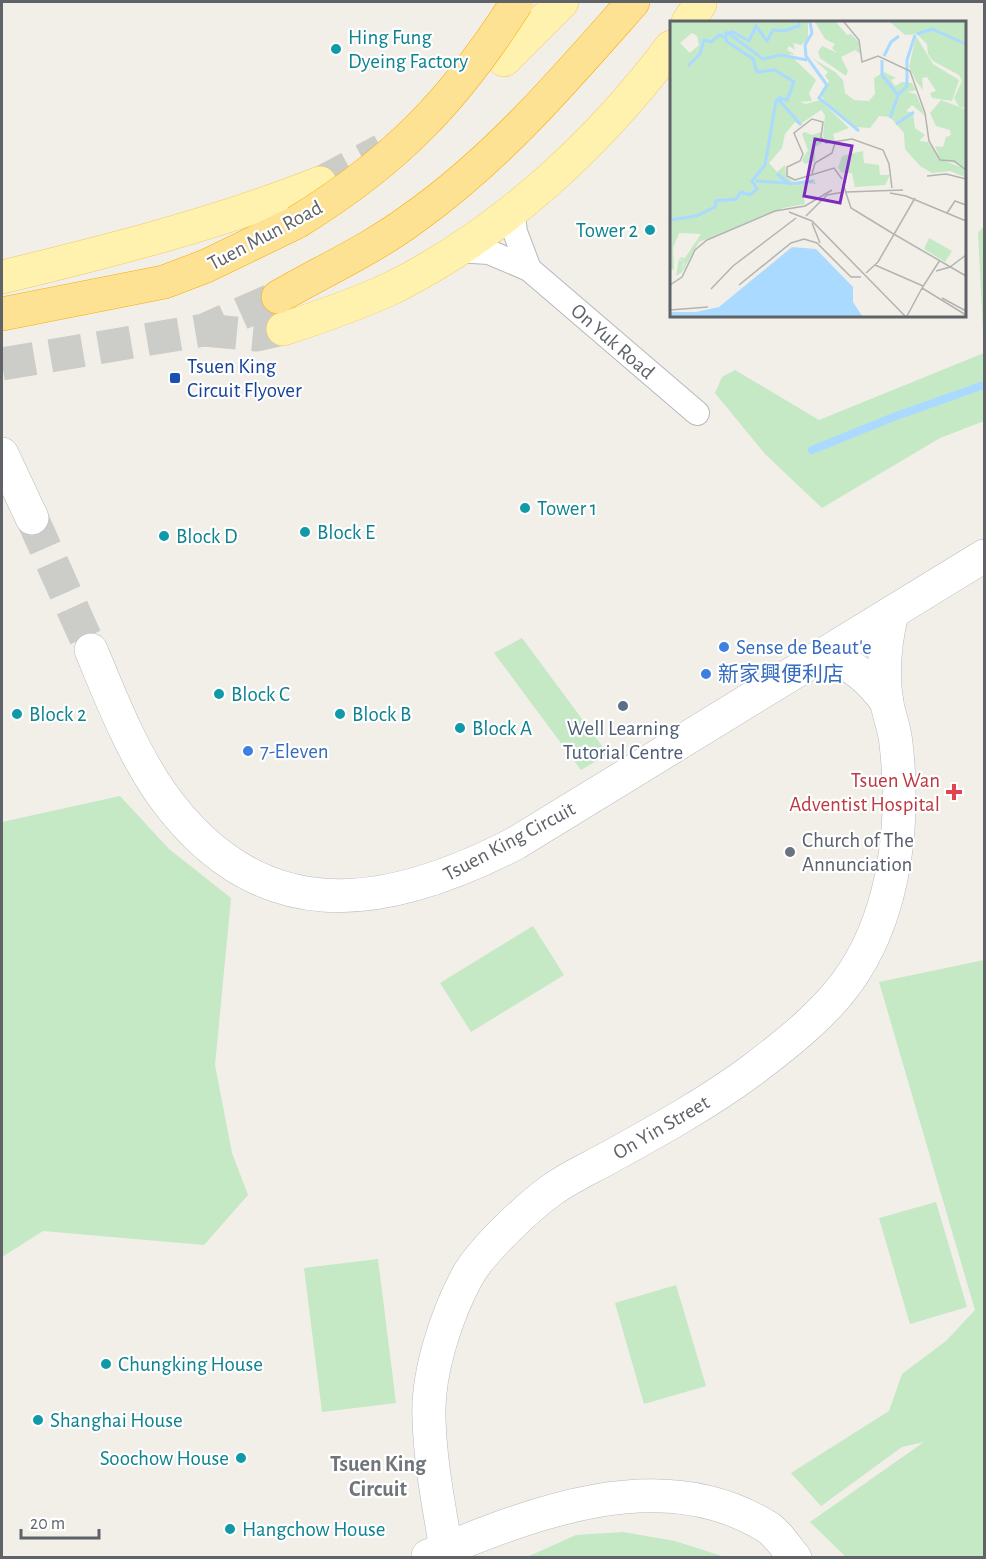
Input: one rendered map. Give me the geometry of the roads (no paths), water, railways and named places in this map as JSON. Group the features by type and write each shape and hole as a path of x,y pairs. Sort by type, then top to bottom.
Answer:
{"highway":[{"name":"Tuen Mun Road","path":"2,314 164,282 206,266 297,222 366,176 434,114 491,43 517,2"},
{"path":"278,297 370,247 413,219 489,156 530,115 633,2"}],"main road":[{"path":"504,60 562,2"},
{"path":"283,329 350,306 394,286 456,250 513,209 595,136 642,85 670,48"},
{"path":"2,277 153,240 270,203 320,183"}],"street":[{"name":"On Yuk Road","path":"513,209 515,231 530,269"},
{"name":"On Yuk Road","path":"456,250 489,252 530,269 697,413"},
{"path":"2,454 32,518"},
{"name":"Tsuen King Circuit","path":"90,650 143,762 178,815 219,855 242,869 284,888 329,897 355,897 435,880 486,859 552,822 825,656 984,556"},
{"path":"887,702 886,638 892,613"},
{"path":"825,656 838,659 863,674 887,702"},
{"name":"On Yin Street","path":"435,1553 428,1414 437,1355 469,1272 508,1228 552,1189 690,1111 734,1084 777,1052 829,1004 854,971 876,927 889,885 898,826 896,740 887,702"},
{"path":"435,1553 568,1506 627,1497 689,1496 726,1506 766,1526 795,1557"}],"waterway":[{"path":"812,450 896,416 984,385"}],"tunnel":[{"path":"320,183 382,150"},
{"path":"2,364 204,330 278,297"},
{"path":"204,330 257,335 283,329"},
{"path":"32,518 91,650"}],"place":[{"name":"Hing Fung Dyeing Factory","path":"336,49"},
{"name":"Tower 2","path":"650,230"},
{"name":"Tsuen King Circuit Flyover","path":"175,378"},
{"name":"Tower 1","path":"525,508"},
{"name":"Block E","path":"305,532"},
{"name":"Block D","path":"164,536"},
{"name":"Sense de Beaut'e","path":"724,647"},
{"name":"新家興便利店","path":"706,674"},
{"name":"Block C","path":"219,694"},
{"name":"Well Learning Tutorial Centre","path":"623,706"},
{"name":"Block 2","path":"17,714"},
{"name":"Block B","path":"340,714"},
{"name":"Block A","path":"460,728"},
{"name":"7-Eleven","path":"248,751"},
{"name":"Tsuen Wan Adventist Hospital","path":"954,792"},
{"name":"Church of The Annunciation","path":"790,852"},
{"name":"Chungking House","path":"106,1364"},
{"name":"Shanghai House","path":"38,1420"},
{"name":"Soochow House","path":"241,1458"},
{"name":"Hangchow House","path":"230,1529"}],"district":[{"name":"Tsuen King Circuit","path":"378,1476"}]}
